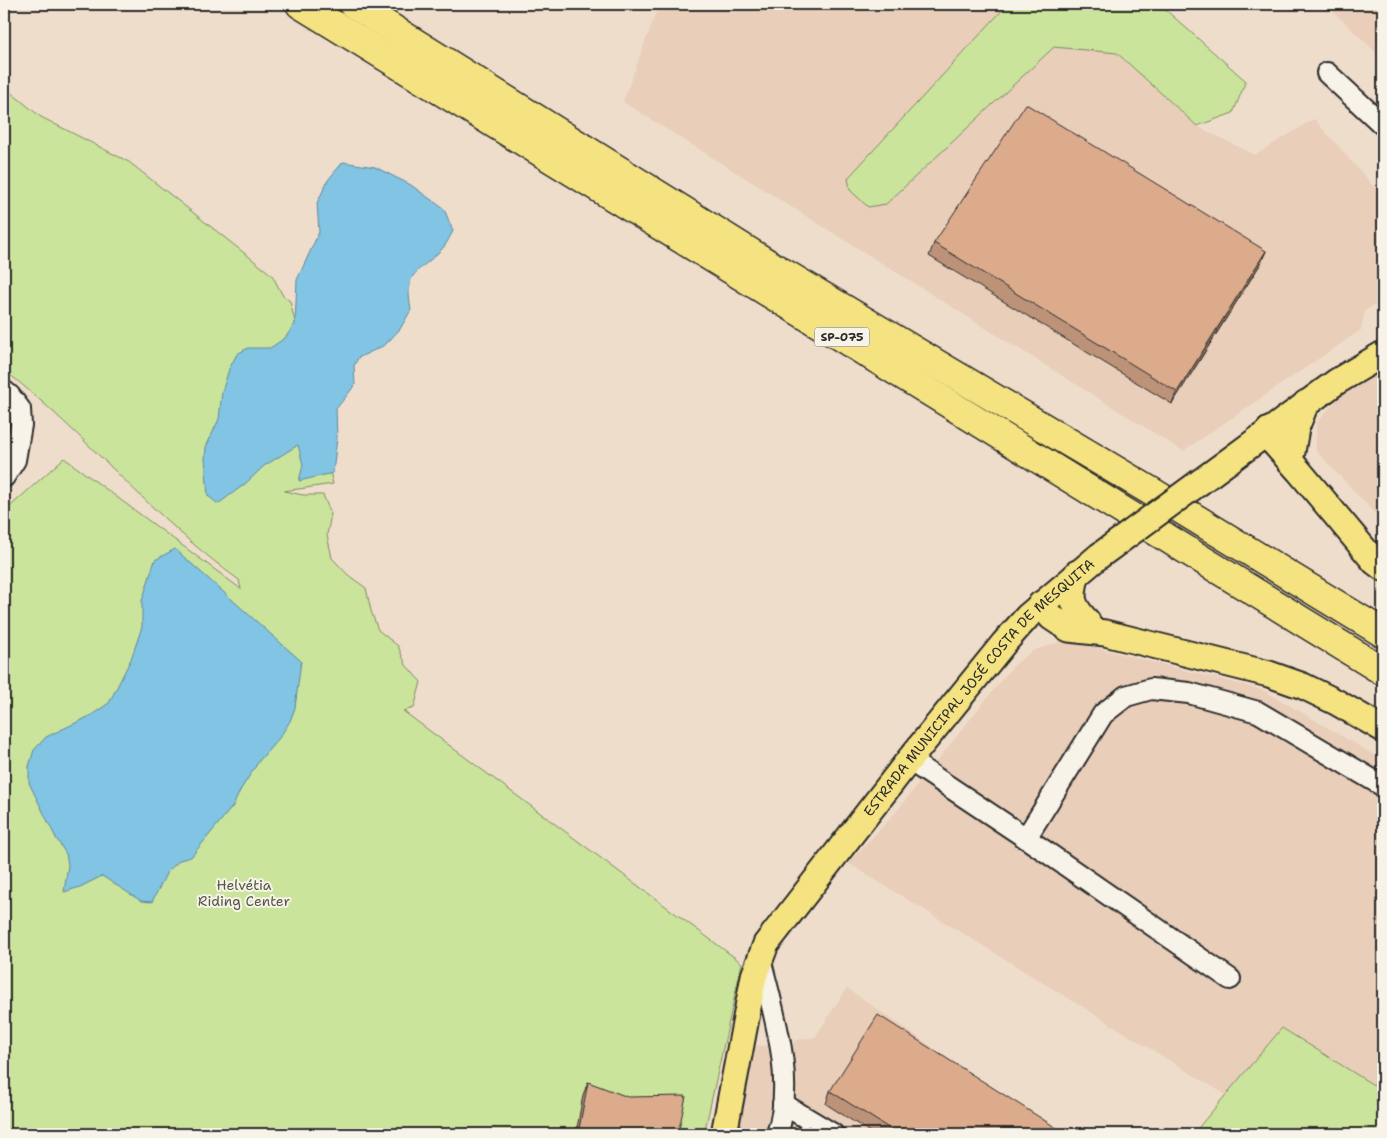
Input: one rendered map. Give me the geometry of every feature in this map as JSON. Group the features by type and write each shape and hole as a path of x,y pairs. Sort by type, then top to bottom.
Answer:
{"highway":[{"name":"SP-075","path":"300,4 1383,671"},
{"name":"SP-075","path":"353,4 767,263 1154,492 1383,633"}],"main road":[{"name":"ESTRADA MUNICIPAL JOSÉ COSTA DE MESQUITA","path":"724,1134 754,976 766,944 909,760 1004,643 1041,604 1099,556 1306,403 1336,382 1382,357"},
{"path":"1292,460 1296,428 1306,403"},
{"path":"1270,430 1273,442 1292,460 1375,562 1383,568"},
{"path":"1236,454 1276,454 1292,460"},
{"path":"1077,573 1072,592 1074,603 1087,628"},
{"path":"1041,604 1060,607 1087,628"},
{"path":"1004,643 1037,630 1087,628 1269,674 1304,686 1383,729"}],"street":[{"path":"1327,73 1383,125"},
{"path":"4,391 20,409 21,425 15,460 4,477"},
{"path":"1026,838 1103,714 1126,696 1151,690 1188,693 1258,712 1383,786"},
{"path":"909,760 1026,838 1230,980"},
{"path":"760,958 782,1052 783,1104 777,1134"},
{"path":"783,1104 833,1134"}],"shaded area":[{"path":"659,4 1008,4 848,178 868,207 886,204 1054,47 1117,53 1197,126 1255,155 1314,119 1383,197 1383,299 1365,311 1361,330 1183,451 623,102"},
{"path":"1325,4 1383,4 1383,59"},
{"path":"1383,372 1383,522 1316,451 1316,424 1343,392"},
{"path":"1066,640 1263,690 1383,760 1383,1091 1282,1028 1226,1095 848,863 896,812 1012,667 1032,651"},
{"path":"847,988 1057,1134 732,1134 737,1131 746,1091 742,1083 748,1046 792,1045 796,1040 815,1037"}],"green space":[{"path":"1008,4 1159,4 1246,81 1233,113 1197,126 1117,53 1054,47 886,204 868,207 850,190 848,178"},
{"name":"Helvétia Riding Center","path":"4,87 41,117 129,162 272,275 283,296 290,301 333,484 284,491 303,495 323,495 331,514 327,535 332,558 348,575 366,588 371,611 378,630 398,646 406,665 421,682 414,708 403,711 742,963 704,1134 4,1134 4,512 64,458 241,589 239,580 178,530 63,421 4,370"},
{"path":"1282,1028 1383,1091 1383,1134 1193,1134"}],"water":[{"path":"343,162 375,167 411,185 444,209 453,231 442,249 414,275 409,288 411,310 400,329 385,345 358,358 354,366 355,385 336,409 337,438 333,473 299,481 303,465 298,445 264,466 245,484 218,504 208,496 205,458 206,447 219,419 222,392 229,369 237,354 248,348 270,348 285,338 295,324 297,280 319,232 317,203 328,180"},
{"path":"175,549 301,661 295,708 290,721 280,737 259,761 241,789 233,806 191,857 180,860 167,872 152,902 141,901 102,876 80,887 64,892 68,865 66,854 29,783 29,766 34,750 46,737 90,716 109,703 131,659 142,627 142,601 155,560"}],"building":[{"path":"1026,104 1266,251 1177,392 934,243"},
{"path":"878,1015 1066,1134 898,1134 830,1091"},
{"path":"588,1082 628,1097 686,1096 678,1134 578,1134"},
{"path":"808,1126 820,1134 803,1134"}]}
